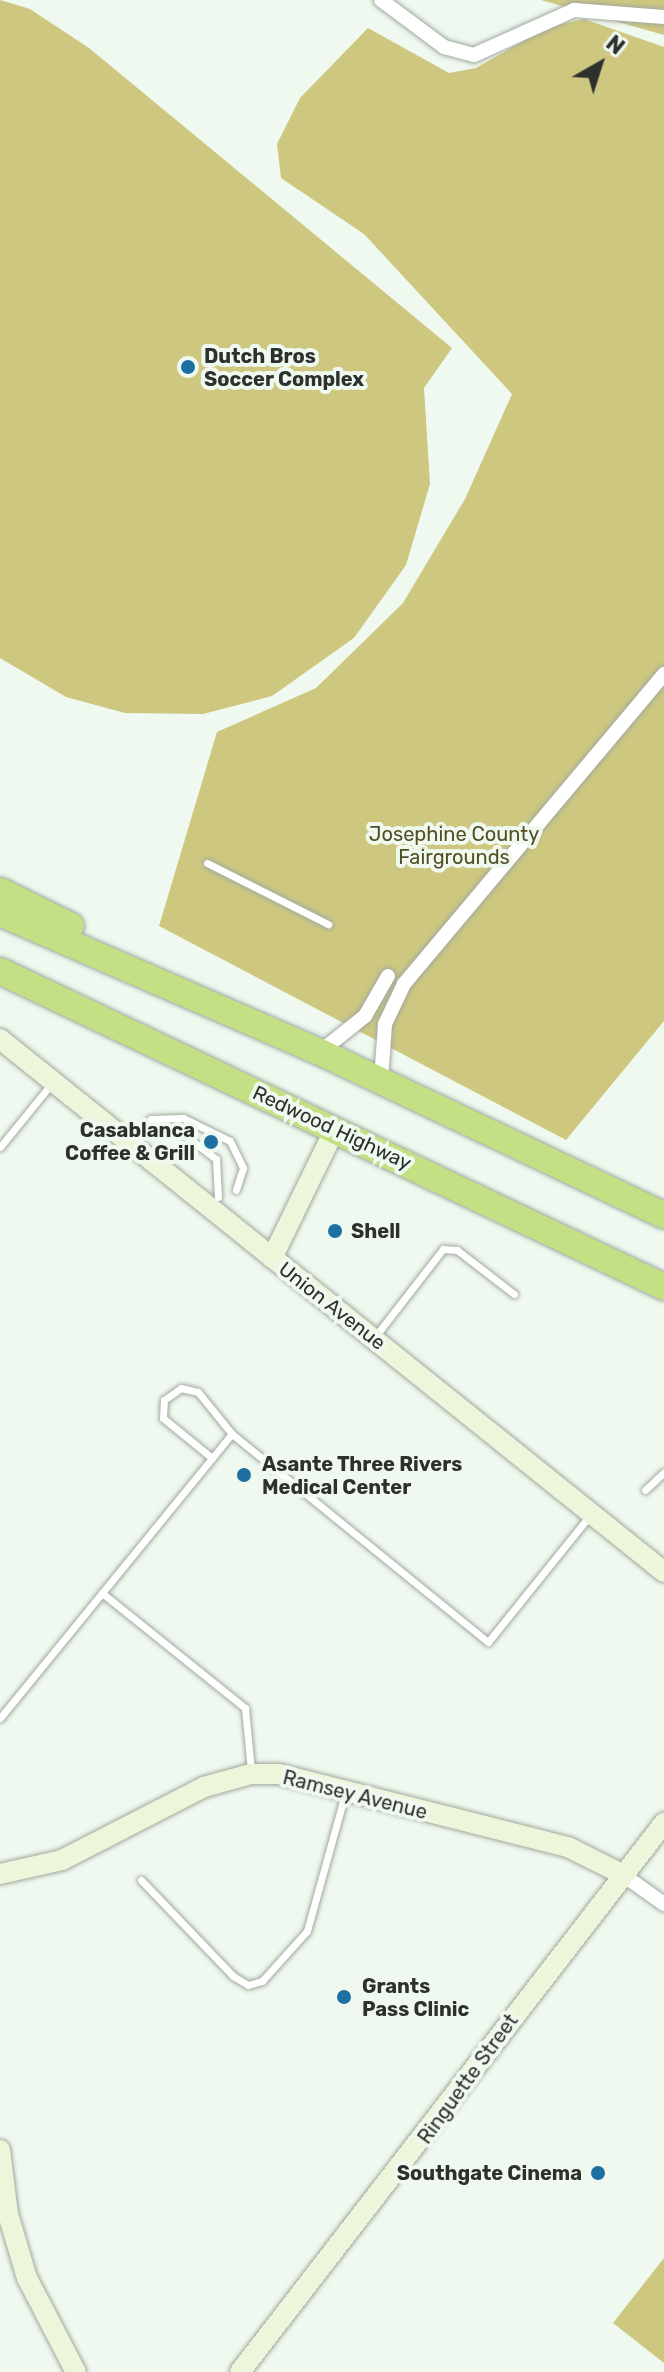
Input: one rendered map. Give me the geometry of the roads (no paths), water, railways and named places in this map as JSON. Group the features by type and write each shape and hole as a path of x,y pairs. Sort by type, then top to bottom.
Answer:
{"highway":[{"path":"0,891 196,996"},
{"path":"0,913 320,1052 664,1215"},
{"name":"Redwood Highway","path":"0,971 664,1287"}],"street":[{"path":"381,0 444,47 474,55 574,10 664,17"},
{"path":"381,1080 385,1024 404,984 664,674"},
{"path":"320,1052 365,1016 388,976"},
{"name":"Union Avenue","path":"0,1039 664,1572"},
{"path":"272,1258 335,1129"},
{"name":"Ramsey Avenue","path":"0,1874 62,1860 204,1787 251,1774 346,1792 568,1847 622,1874 664,1904"},
{"name":"Ringuette Street","path":"240,2372 402,2170 622,1874 664,1823"},
{"path":"0,2150 27,2278 76,2372"}],"lane":[{"path":"207,863 328,924"},
{"path":"0,1147 53,1081"},
{"path":"218,1197 216,1159 175,1128 143,1127 151,1119 183,1118 230,1141 243,1168 236,1190"},
{"path":"373,1338 443,1249 457,1250 514,1294"},
{"path":"212,1458 163,1418 164,1400 181,1388 198,1392 232,1434 488,1642 592,1512"},
{"path":"0,1718 232,1434"},
{"path":"645,1490 664,1472"},
{"path":"102,1593 245,1708 251,1774"},
{"path":"141,1880 233,1976 248,1985 262,1981 307,1931 346,1792"}],"place":[{"name":"Dutch Bros Soccer Complex","path":"188,367"},
{"name":"Casablanca Coffee & Grill","path":"211,1142"},
{"name":"Shell","path":"335,1231"},
{"name":"Asante Three Rivers Medical Center","path":"244,1475"},
{"name":"Grants Pass Clinic","path":"344,1997"},
{"name":"Southgate Cinema","path":"598,2173"}],"park label":[{"name":"Josephine County Fairgrounds","path":"454,846"}]}
